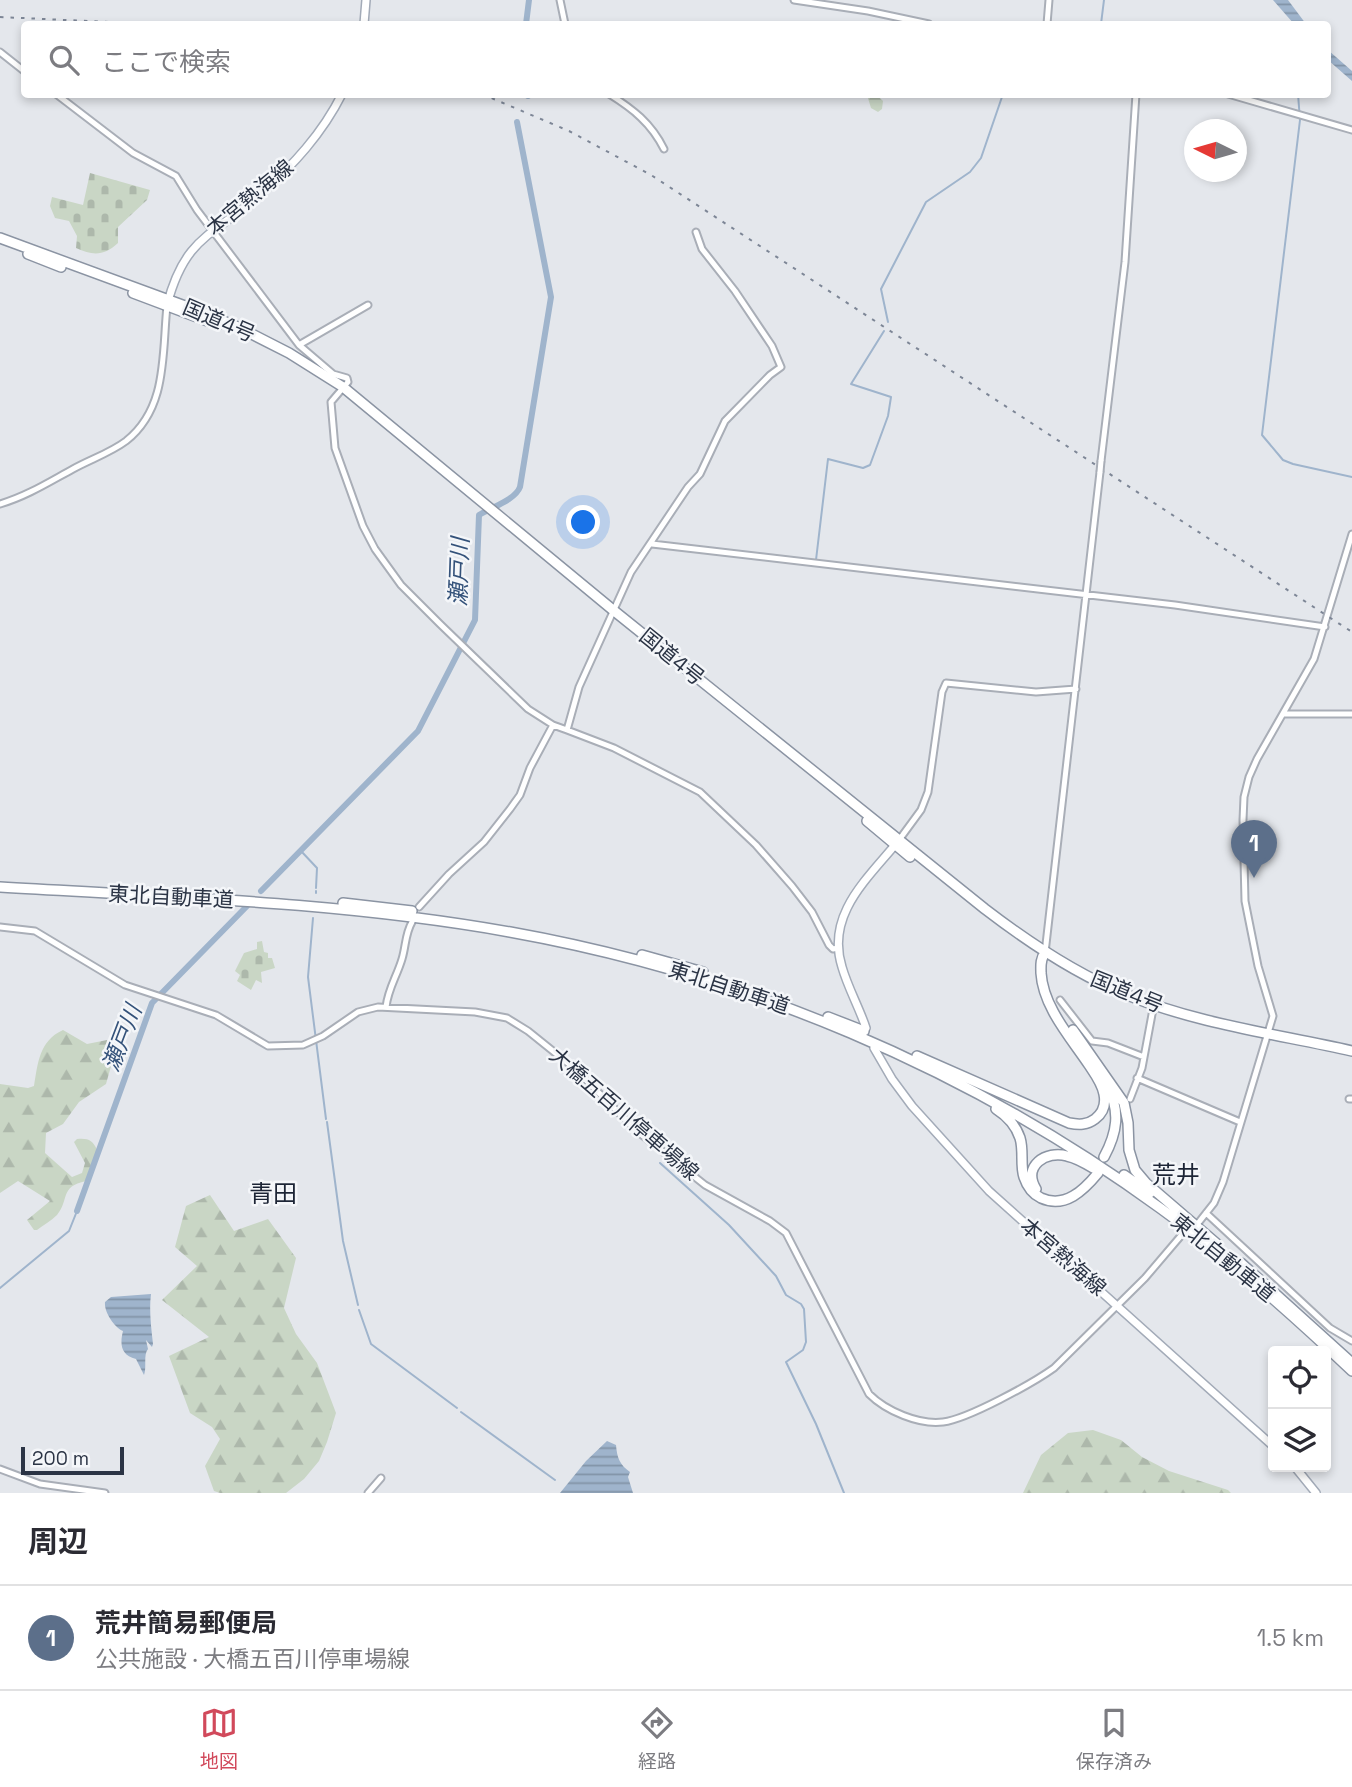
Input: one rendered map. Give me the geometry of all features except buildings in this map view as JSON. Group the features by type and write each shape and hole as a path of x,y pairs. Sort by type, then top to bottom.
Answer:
{"highway":[{"name":"国道4号","path":"0,238 168,303"},
{"name":"国道4号","path":"0,244 216,318 269,343 341,389 994,923 1096,987 1153,1009 1209,1026 1352,1051"},
{"name":"東北自動車道","path":"0,881 173,890 348,904 512,926 604,945 706,973 819,1013 1002,1100 1086,1150 1137,1184 1217,1244 1272,1289 1352,1363"},
{"name":"東北自動車道","path":"0,887 286,904 511,932 624,956 714,982 817,1018 916,1058 1025,1119 1104,1169 1161,1208 1267,1293 1352,1371"},
{"name":"国道4号","path":"1045,956 1143,1001 1352,1057"},
{"path":"916,1058 1075,1124 1090,1122 1101,1112 1105,1097 1098,1078 1051,1006 1042,982 1045,956"},
{"path":"1045,956 1047,981 1055,1004 1122,1098 1128,1116 1129,1150 1135,1170 1146,1183 1217,1244"},
{"path":"916,1058 1010,1120 1021,1142 1024,1178 1030,1189 1040,1197 1053,1201 1067,1199 1083,1190 1096,1172 1076,1190 1058,1197 1039,1192 1031,1178 1034,1165 1042,1158 1054,1154 1069,1156 1161,1208"},
{"path":"1098,1078 1111,1094 1116,1112 1115,1131 1106,1158 1117,1138 1120,1125 1115,1090"}],"main road":[{"path":"364,21 366,0"},
{"name":"本宮熱海線","path":"168,303 184,259 212,230 258,196 290,167 322,127 340,98"},
{"path":"866,1028 843,971 838,948 840,923 849,901 897,842"},
{"name":"本宮熱海線","path":"874,1048 888,1074 912,1106 989,1191 1268,1441"},
{"path":"1299,1472 1315,1493"}],"street":[{"path":"560,0 564,21"},
{"path":"794,0 915,21"},
{"path":"1047,21 1049,0"},
{"path":"0,52 21,69"},
{"path":"61,98 133,153 176,176 212,230 299,345 334,374 347,378 348,382 331,402 335,448 366,534 401,585 528,709 553,725 614,748 700,792 770,860 812,912 829,946 838,948"},
{"path":"615,98 640,114 658,136 664,149"},
{"path":"1045,956 1125,262 1136,98"},
{"path":"1242,98 1352,130"},
{"path":"567,730 579,687 631,572 688,487 700,474 725,421 770,374 781,367 772,346 735,291 702,250 696,232"},
{"path":"0,504 37,490 115,448 143,424 153,407 160,386 168,303"},
{"path":"299,345 368,305"},
{"path":"1198,1220 1206,1213 1222,1184 1273,1016 1258,967 1245,901 1243,808 1249,777 1314,659 1352,534"},
{"path":"652,544 1087,595 1325,627"},
{"path":"897,842 921,810 928,792 942,692 946,683 1036,692 1076,689"},
{"path":"1284,714 1352,714"},
{"path":"419,907 449,874 484,842 511,808 520,795 530,768 553,725"},
{"path":"386,1007 388,992 403,958 407,931 412,922"},
{"name":"大橋五百川停車場線","path":"0,927 35,931 135,990 216,1015 268,1046 296,1047 316,1039 358,1012 386,1007 489,1013 520,1025 574,1068 637,1131 705,1185 778,1226 794,1245 864,1387 890,1409 931,1422 960,1418 1046,1374 1118,1305 1186,1232"},
{"path":"1060,1000 1092,1041 1108,1043 1144,1057"},
{"path":"1130,1099 1144,1057 1153,1009"},
{"path":"1137,1078 1240,1122"},
{"path":"1206,1213 1329,1328 1352,1341"},
{"path":"0,1469 40,1484 105,1493"},
{"path":"368,1493 381,1478"}],"green space":[{"path":"868,98 880,98 883,101 882,109 878,112 871,108"},
{"path":"90,173 150,190 147,200 118,227 118,243 98,253 76,248 77,236 69,221 55,218 50,206 52,197 83,205"},
{"path":"262,941 264,952 268,953 268,958 272,958 275,968 261,972 262,983 256,980 251,990 237,981 240,975 235,971 244,953 257,949 257,942"},
{"path":"63,1030 87,1044 107,1040 113,1059 106,1084 79,1102 63,1124 46,1133 45,1153 72,1177 82,1173 85,1163 74,1142 77,1139 87,1139 97,1150 86,1181 68,1190 57,1215 34,1230 27,1220 50,1201 18,1181 0,1193 0,1084 28,1088 34,1086 44,1046"},
{"path":"210,1195 234,1231 268,1219 296,1258 284,1308 296,1334 317,1363 336,1413 319,1461 304,1479 286,1493 214,1491 205,1466 220,1439 212,1427 190,1413 169,1356 209,1337 162,1300 197,1266 175,1247 186,1206"},
{"path":"1093,1430 1121,1440 1142,1457 1169,1471 1231,1493 1023,1493 1041,1455 1068,1433"}],"water":[{"path":"1273,0 1288,0 1304,21 1291,21"},
{"path":"1331,53 1352,71 1352,81 1331,63"},
{"path":"151,1294 153,1344 152,1347 146,1340 148,1349 144,1375 136,1359 124,1352 123,1331 110,1319 105,1302 111,1297"},
{"path":"607,1441 616,1445 620,1461 630,1472 628,1477 633,1493 560,1493 586,1461"}],"waterway":[{"name":"瀬戸川","path":"526,21 529,0"},
{"path":"1101,21 1104,0"},
{"path":"888,322 881,289 926,202 970,172 981,158 1002,98"},
{"path":"1298,98 1300,120 1262,435 1283,460 1352,477"},
{"name":"瀬戸川","path":"261,891 418,731 475,620 479,515 508,499 520,487 551,297 517,122"},
{"path":"816,560 828,459 863,468 870,465 888,416 891,397 851,384 884,331"},
{"path":"301,851 317,868 316,888"},
{"name":"瀬戸川","path":"77,1211 152,1003 247,906"},
{"path":"313,918 308,977 326,1119"},
{"path":"327,1122 343,1241 358,1305"},
{"path":"660,1163 729,1225 776,1276 786,1295 801,1304 804,1309 806,1342 803,1350 786,1362 816,1424 844,1493"},
{"path":"0,1288 69,1231 77,1211"},
{"path":"359,1310 371,1344 457,1408"},
{"path":"461,1412 555,1480"}],"railway":[{"path":"0,17 87,21"},
{"path":"491,98 569,131 651,175 1352,632"}],"place":[{"name":"荒井簡易郵便局","path":"1254,878"}],"district":[{"name":"荒井","path":"1176,1175"},
{"name":"青田","path":"273,1194"}]}
